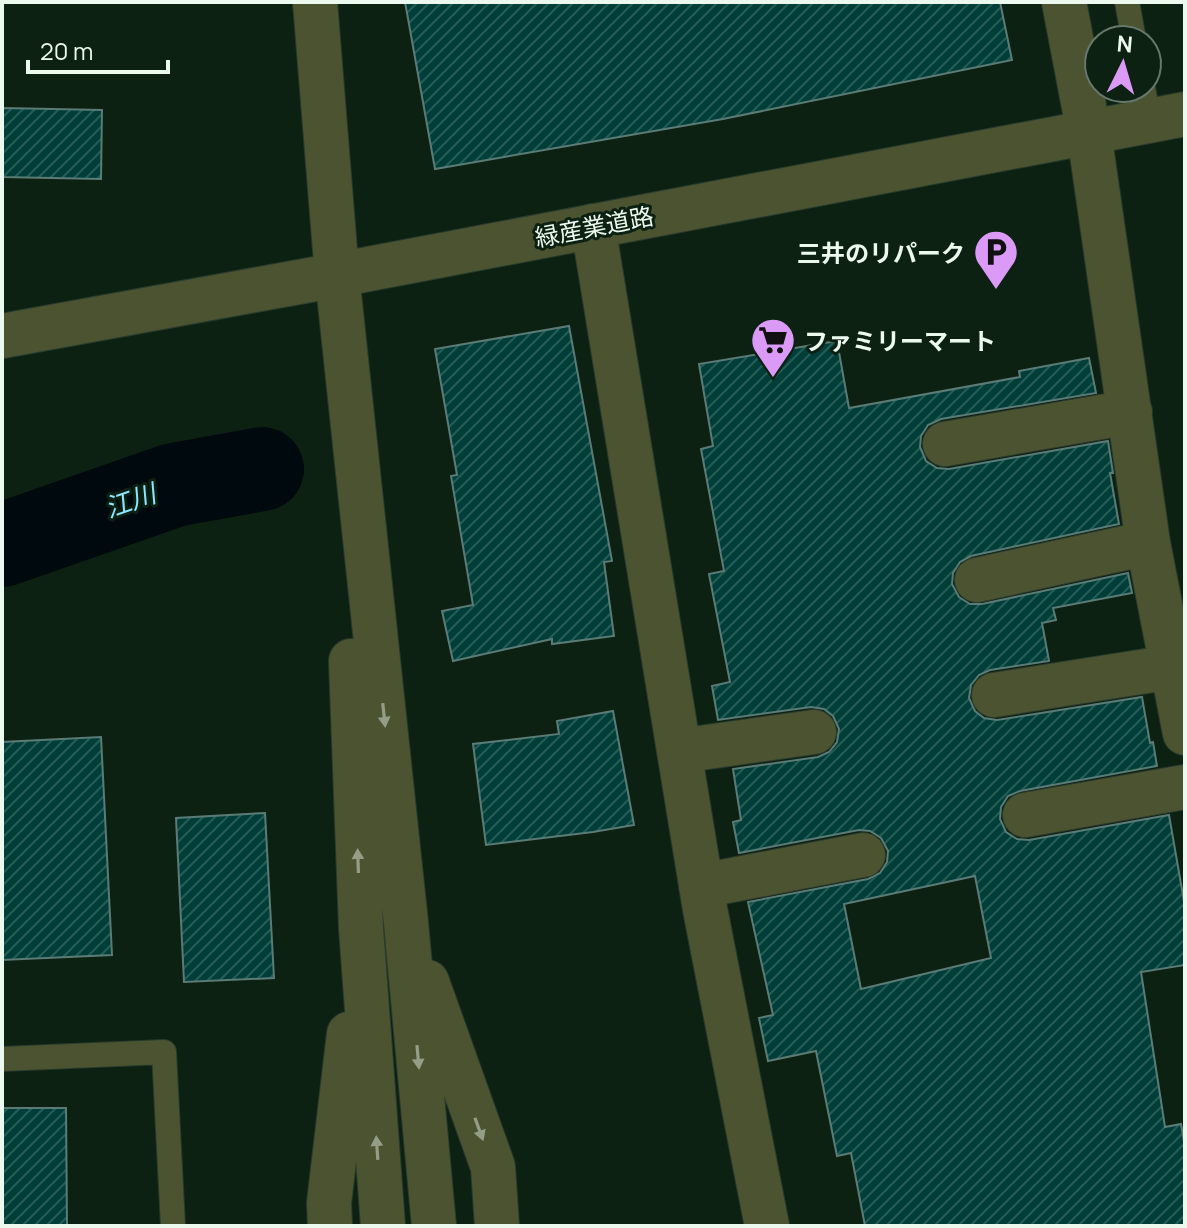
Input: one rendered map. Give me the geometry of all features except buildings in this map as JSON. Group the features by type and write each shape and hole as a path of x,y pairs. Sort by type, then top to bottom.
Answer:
{"street":[{"path":"315,2 337,275 406,923 434,1226"},
{"path":"1064,2 1089,133 1148,543 1185,733"},
{"name":"緑産業道路","path":"2,336 1089,133 1159,108"},
{"path":"593,226 701,886 767,1226"},
{"path":"337,275 361,928 383,1226"},
{"path":"945,444 1130,412"},
{"path":"977,580 1148,543"},
{"path":"994,695 1172,667"},
{"path":"679,751 814,732"},
{"path":"1025,815 1185,787"},
{"path":"701,886 863,855"},
{"path":"406,923 493,1167 497,1226"},
{"path":"330,1226 329,1203 361,928"}],"lane":[{"path":"1127,2 1131,24"},
{"path":"2,1059 164,1052 173,1226"}],"waterway":[{"name":"江川","path":"2,545 174,485 262,469"}],"place":[{"name":"三井のリパーク","path":"996,291"},
{"name":"ファミリーマート","path":"773,379"}]}
